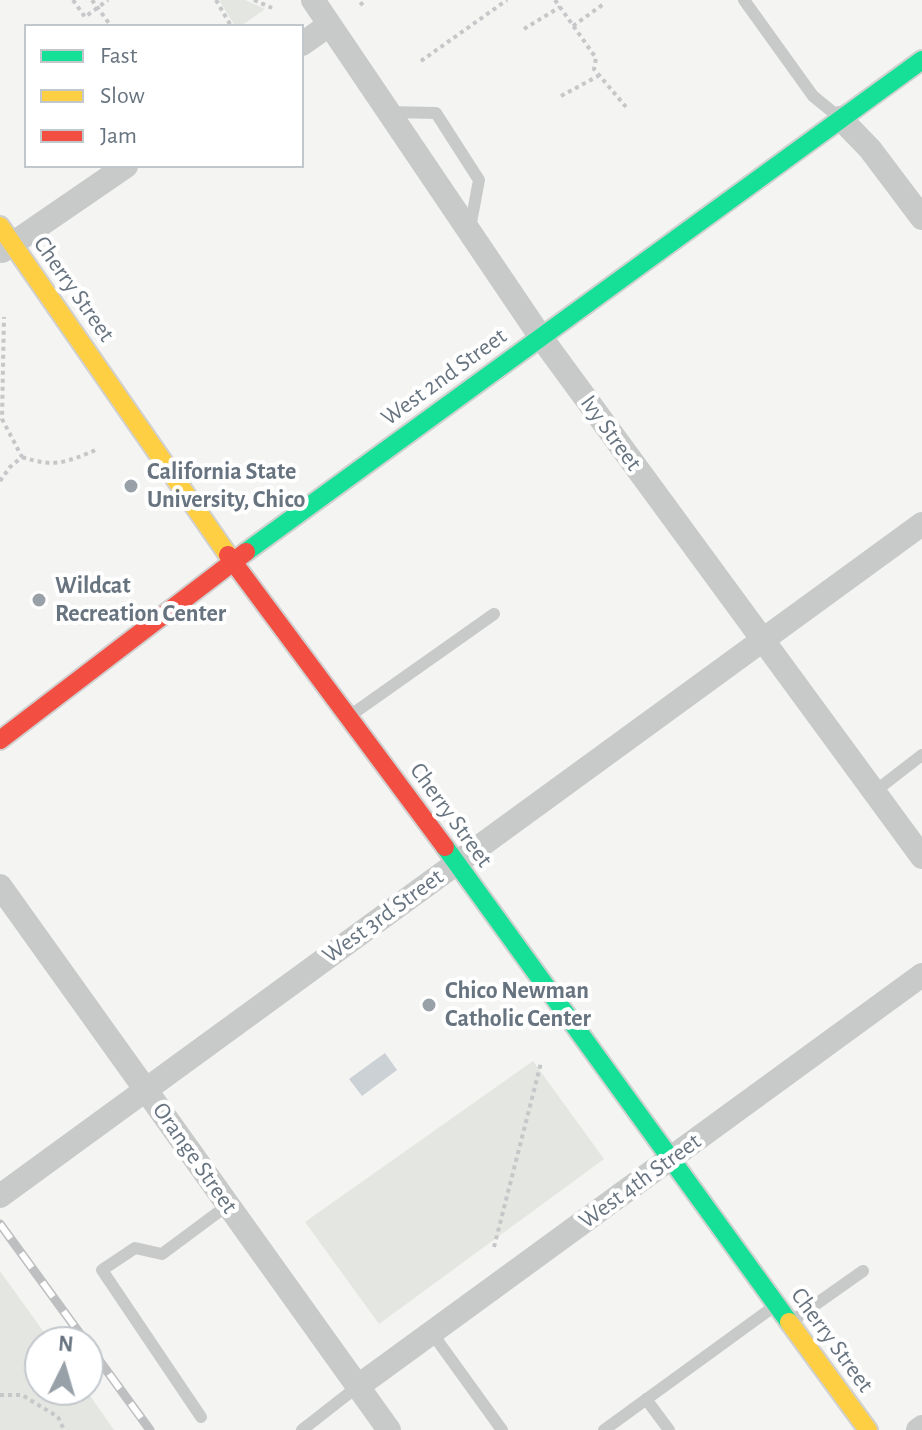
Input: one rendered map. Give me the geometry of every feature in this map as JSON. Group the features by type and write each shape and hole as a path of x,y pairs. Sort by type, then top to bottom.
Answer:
{"street":[{"name":"Ivy Street","path":"313,0 540,336 922,857"},
{"path":"304,43 329,25"},
{"name":"West 2nd Street","path":"0,740 233,562 922,60"},
{"path":"840,118 870,149 922,218"},
{"path":"4,241 123,168"},
{"name":"Cherry Street","path":"4,241 233,562 457,863 868,1430"},
{"name":"West 3rd Street","path":"0,1196 922,524"},
{"name":"Orange Street","path":"0,886 389,1430"},
{"name":"West 4th Street","path":"357,1387 922,975"}],"lane":[{"path":"744,0 813,96 840,118"},
{"path":"388,112 436,113 479,180 470,232"},
{"path":"348,717 494,614"},
{"path":"874,792 922,755"},
{"path":"201,1417 102,1270 135,1248 162,1254 228,1205"},
{"path":"789,1323 863,1271"},
{"path":"604,1430 776,1305"},
{"path":"432,1333 502,1430"},
{"path":"302,1430 357,1387"},
{"path":"646,1399 669,1430"}],"path":[{"path":"73,0 85,17 108,0"},
{"path":"92,0 109,24"},
{"path":"216,0 230,24"},
{"path":"254,0 272,8"},
{"path":"360,5 366,0"},
{"path":"421,61 507,0"},
{"path":"555,0 596,58 594,69 598,76 626,107"},
{"path":"573,26 605,3"},
{"path":"524,29 560,7"},
{"path":"561,96 598,76"},
{"path":"4,317 1,420 22,457 44,464 66,463 98,449"},
{"path":"0,481 22,457"},
{"path":"494,1247 541,1063"},
{"path":"0,1395 22,1395 58,1417 64,1430"}],"shaded area":[{"path":"219,0 245,0 265,9 244,24 234,24"},
{"path":"385,1053 397,1070 362,1096 349,1079"},
{"path":"533,1061 604,1159 379,1324 305,1222"},
{"path":"0,1271 40,1326 24,1326 24,1406 97,1406 114,1430 0,1430"}],"railway":[{"path":"0,1224 74,1326"},
{"path":"104,1367 150,1430"}],"traffic: fast":[{"path":"246,552 922,60"},
{"path":"445,847 789,1322"}],"traffic: slow":[{"path":"0,226 228,555"},
{"path":"789,1322 868,1430"}],"traffic: jam":[{"path":"0,740 246,552"},
{"path":"228,555 445,847"}],"place":[{"name":"California State University, Chico","path":"131,486"},
{"name":"Wildcat Recreation Center","path":"39,600"},
{"name":"Chico Newman Catholic Center","path":"429,1005"}]}
